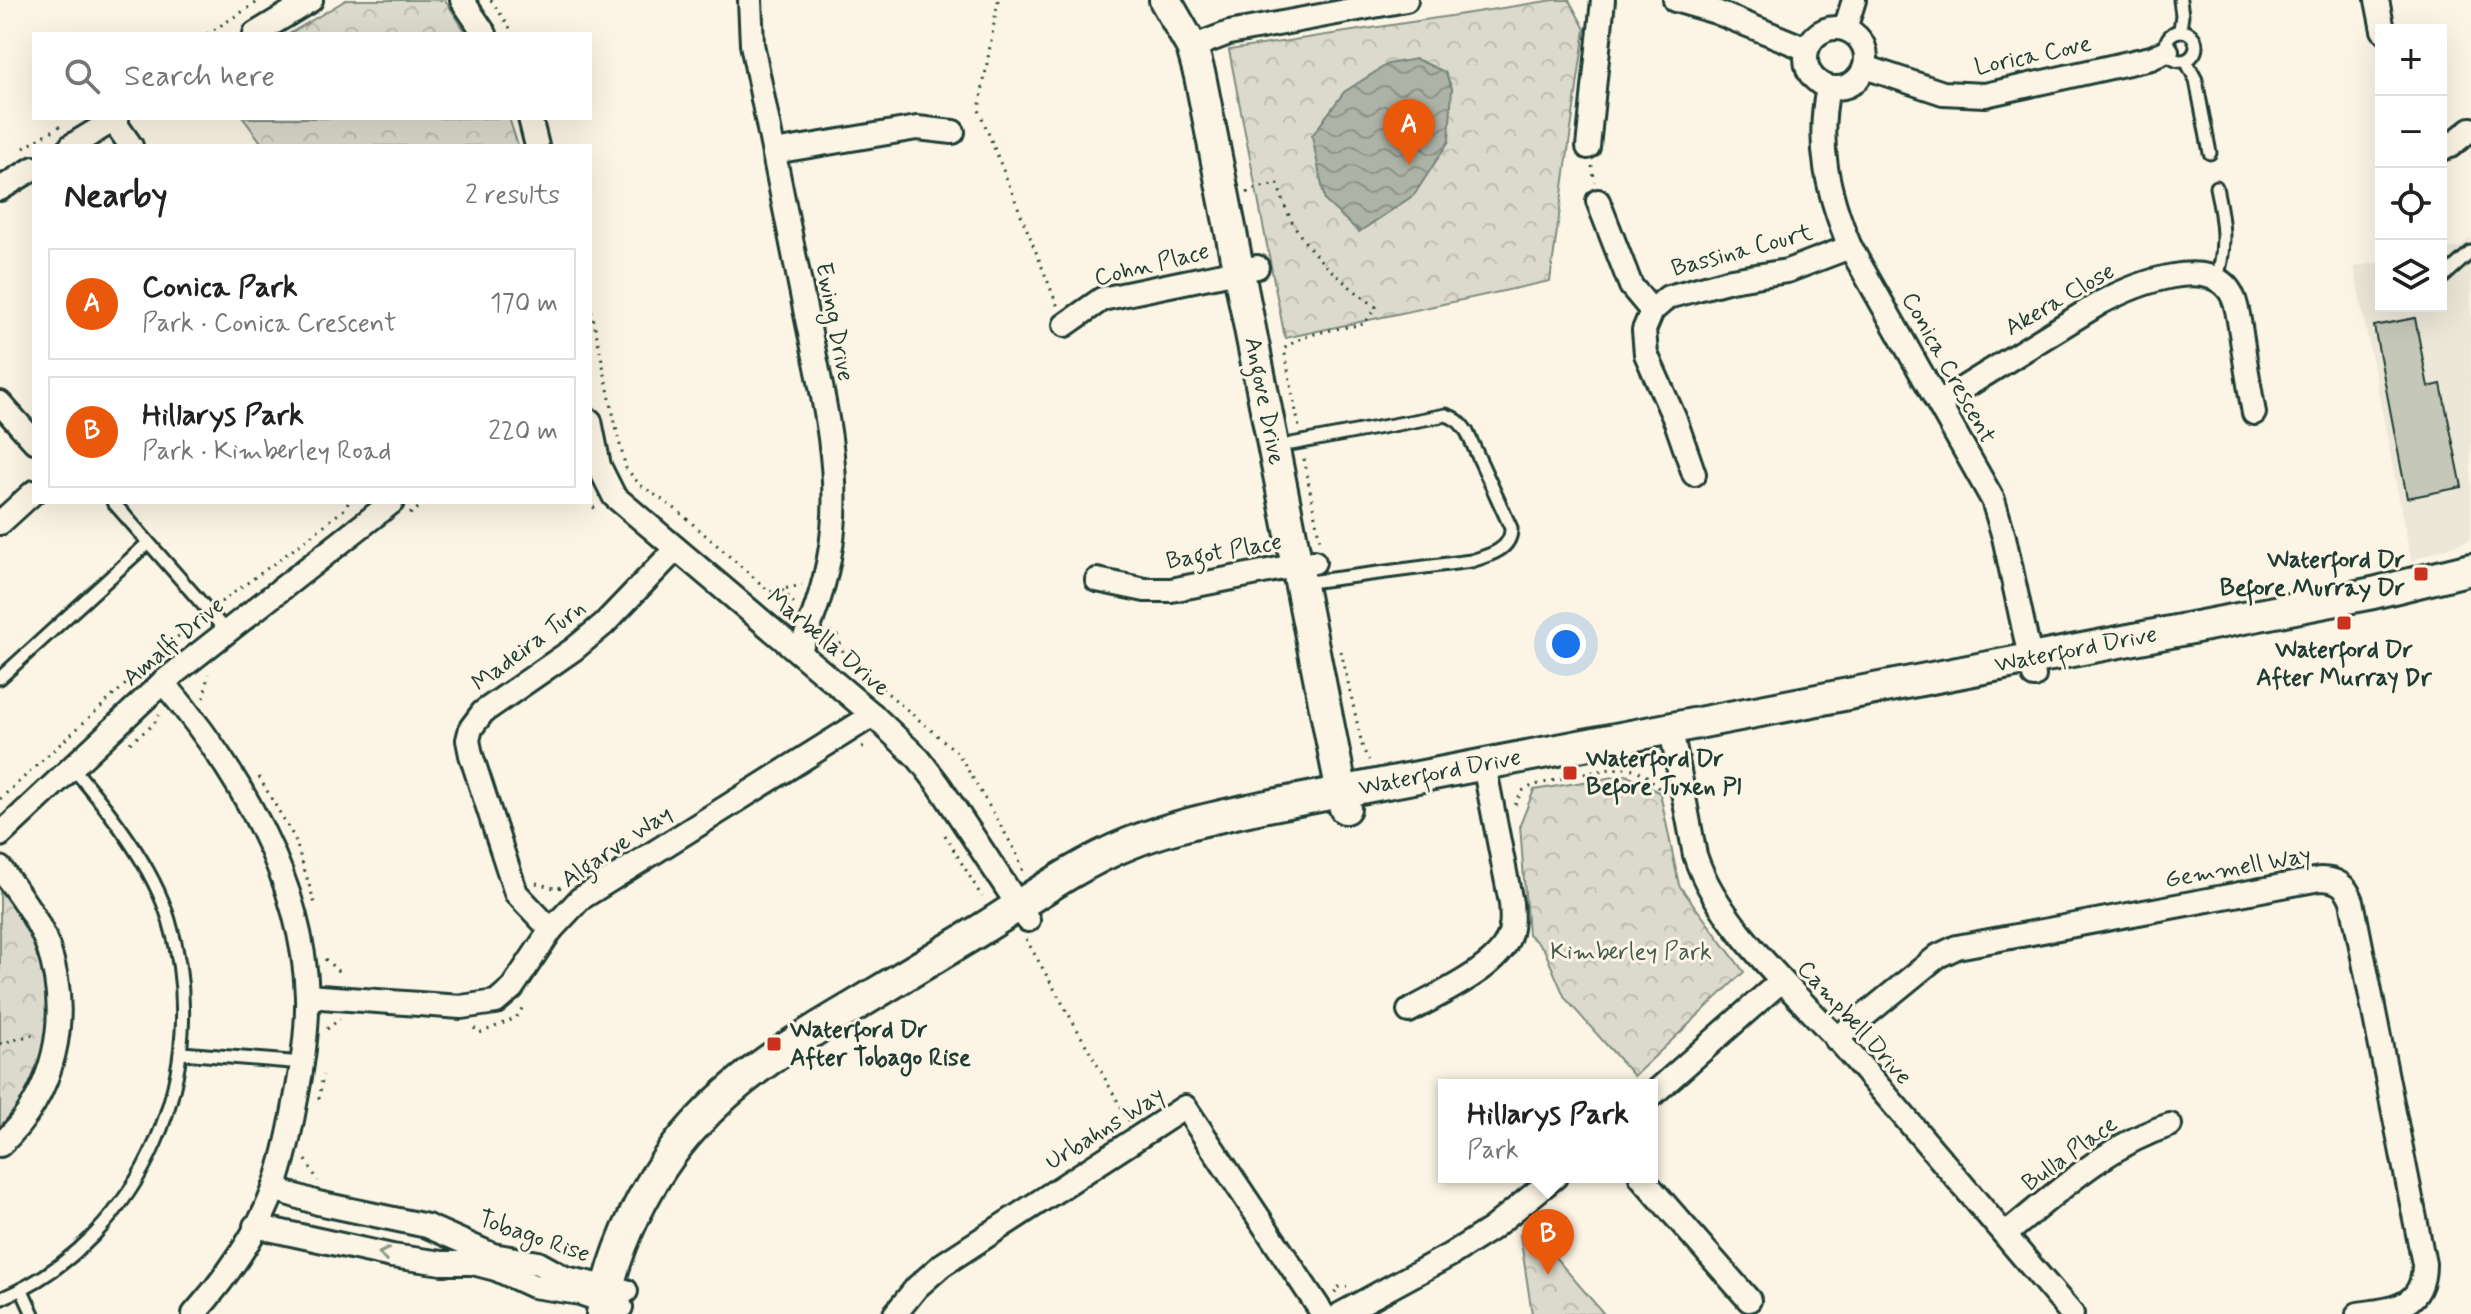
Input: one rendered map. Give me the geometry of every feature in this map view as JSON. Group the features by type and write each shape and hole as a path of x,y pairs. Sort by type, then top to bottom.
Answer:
{"street":[{"path":"258,32 311,0"},
{"path":"462,0 484,32"},
{"name":"Ewing Drive","path":"750,0 752,44 826,412 833,478 834,527 828,569 819,605 799,652"},
{"name":"Angove Drive","path":"1165,0 1198,44"},
{"name":"Angove Drive","path":"1183,0 1222,99 1248,269 1353,798"},
{"path":"1198,44 1229,33 1406,0"},
{"path":"1588,147 1603,0"},
{"path":"1675,0 1716,12 1807,49"},
{"path":"1845,29 1854,0"},
{"path":"2377,0 2382,24"},
{"path":"1829,28 1845,29 1861,41 1866,51 1865,67 1858,79 1849,85 1828,88 1811,76 1807,66 1807,49 1819,32 1829,28"},
{"name":"Lorica Cove","path":"1865,67 1943,93 1985,95 2151,58 2176,56"},
{"name":"Conica Crescent","path":"1828,88 1825,101 1828,190 1850,247 1939,403 1999,517 2032,668"},
{"path":"66,136 112,120"},
{"path":"116,120 130,144"},
{"path":"530,120 536,144"},
{"path":"774,152 917,128 953,132"},
{"path":"2447,147 2471,129"},
{"path":"0,189 29,158"},
{"name":"Bassina Court","path":"1598,201 1631,286 1652,311 1668,297 1731,280 1787,271 1850,247"},
{"name":"Cohn Place","path":"1065,325 1102,299 1248,269"},
{"name":"Angove Drive","path":"1248,269 1291,444 1307,573"},
{"name":"Akera Close","path":"1939,403 2124,290 2198,273 2217,278"},
{"path":"2217,278 2229,289 2235,303 2254,413"},
{"path":"1652,311 1644,330 1646,354 1676,422 1694,474"},
{"path":"0,403 32,439"},
{"name":"Marbella Drive","path":"592,431 599,466 614,496 799,652 868,718 919,759 939,785 1022,917"},
{"path":"0,523 32,494"},
{"name":"Amalfi Drive","path":"0,835 163,682 226,631 393,507"},
{"name":"Madeira Turn","path":"551,930 526,906 511,883 471,755 468,740 471,728 483,712 574,649 604,624 676,549"},
{"name":"Waterford Drive","path":"2032,668 2471,569"},
{"name":"Bagot Place","path":"1097,580 1145,590 1171,590 1307,573"},
{"name":"Waterford Drive","path":"614,1302 640,1205 694,1125 744,1078 802,1037 1022,917 1105,854 1148,836 1207,819 1353,798 2032,668 2471,592"},
{"path":"163,682 191,714 257,818 278,866 317,996 313,1068 274,1189 234,1263 194,1314"},
{"name":"Algarve Way","path":"317,996 461,1007 496,1002 512,988 551,930 570,908 587,895 868,718"},
{"name":"Campbell Drive","path":"1673,736 1700,873 1718,902 1781,981 1836,1039 2006,1234 2070,1313"},
{"path":"1409,1011 1485,966 1499,953 1509,937 1511,903 1485,773"},
{"path":"0,868 22,897 48,947 60,1006 53,1062 43,1088 28,1114 0,1145"},
{"name":"Gemmell Way","path":"1836,1039 1938,956 1957,947 2320,879 2337,881 2352,901 2424,1264 2424,1279 2419,1292 2404,1305 2358,1314"},
{"path":"1658,1090 1781,981"},
{"name":"Urbahns Way","path":"895,1314 917,1287 942,1265 1185,1107 1323,1314"},
{"name":"Bulla Place","path":"2006,1234 2104,1156 2142,1134 2170,1125"},
{"path":"1341,1314 1450,1255 1491,1229 1548,1183"},
{"path":"1646,1183 1749,1300"},
{"name":"Tobago Rise","path":"274,1189 319,1194 427,1226 493,1255 538,1263 614,1302"},
{"path":"309,1238 319,1194"},
{"name":"Tobago Rise","path":"255,1226 420,1260 473,1263 496,1269 533,1286 614,1302"},
{"path":"420,1260 427,1226"}],"lane":[{"path":"2180,0 2180,30 2167,40 2196,80 2210,153"},
{"path":"2176,56 2192,57 2197,43 2187,32 2180,30"},
{"path":"2216,187 2224,228 2224,255 2217,278"},
{"path":"2447,274 2471,252"},
{"path":"1291,444 1452,416 1467,432 1511,528 1508,543 1471,561 1307,573"},
{"path":"115,504 226,631"},
{"path":"0,678 148,543"},
{"path":"0,1299 22,1290 84,1243 127,1193 147,1163 169,1112 182,1053 184,990 169,918 147,872 94,792 72,767"},
{"path":"182,1053 313,1068"},
{"path":"22,1290 33,1314"}],"path":[{"path":"210,32 261,0"},
{"path":"491,0 513,32"},
{"path":"998,0 979,110 1065,325"},
{"path":"1588,147 1598,201"},
{"path":"592,313 620,447 626,468 639,484 677,510 770,592 802,585 805,573"},
{"path":"393,507 413,504"},
{"path":"203,698 209,668"},
{"path":"868,718 870,746"},
{"path":"858,748 870,746 877,749"},
{"path":"252,767 295,839 316,907"},
{"path":"943,832 982,897"},
{"path":"528,880 558,889 575,877 587,895"},
{"path":"1022,917 1138,1138"},
{"path":"323,948 325,961 339,972 317,996 342,1017 325,1031"},
{"path":"0,1044 45,1032"},
{"path":"313,1068 318,1101"},
{"path":"303,1157 319,1194"}],"shaded area":[{"path":"2471,237 2471,539 2411,561 2354,267 2375,263 2375,312 2447,312 2447,249 2460,247"}],"green space":[{"path":"346,0 445,0 466,32 292,32"},
{"path":"1569,0 1585,29 1550,281 1285,338 1229,50"},
{"path":"244,120 510,120 517,144 262,144"},
{"name":"Kimberley Park","path":"1626,775 1660,793 1679,885 1744,972 1634,1076 1565,998 1544,949 1528,934 1520,825 1534,790"},
{"path":"0,868 38,926 58,1032 0,1145"},
{"path":"1530,1228 1604,1314 1532,1314 1520,1235"}],"water":[{"path":"1416,59 1445,72 1452,88 1449,141 1414,195 1359,232 1325,201 1312,136 1344,92 1388,64"}],"building":[{"path":"2415,318 2428,387 2441,384 2462,487 2407,498 2374,326"}],"place":[{"name":"Conica Park","path":"1409,165"},
{"name":"Waterford Dr Before Murray Dr","path":"2421,574"},
{"name":"Waterford Dr After Murray Dr","path":"2344,623"},
{"name":"Waterford Dr Before Tuxen Pl","path":"1570,773"},
{"name":"Waterford Dr After Tobago Rise","path":"774,1044"},
{"name":"Hillarys Park","path":"1548,1275"}]}
